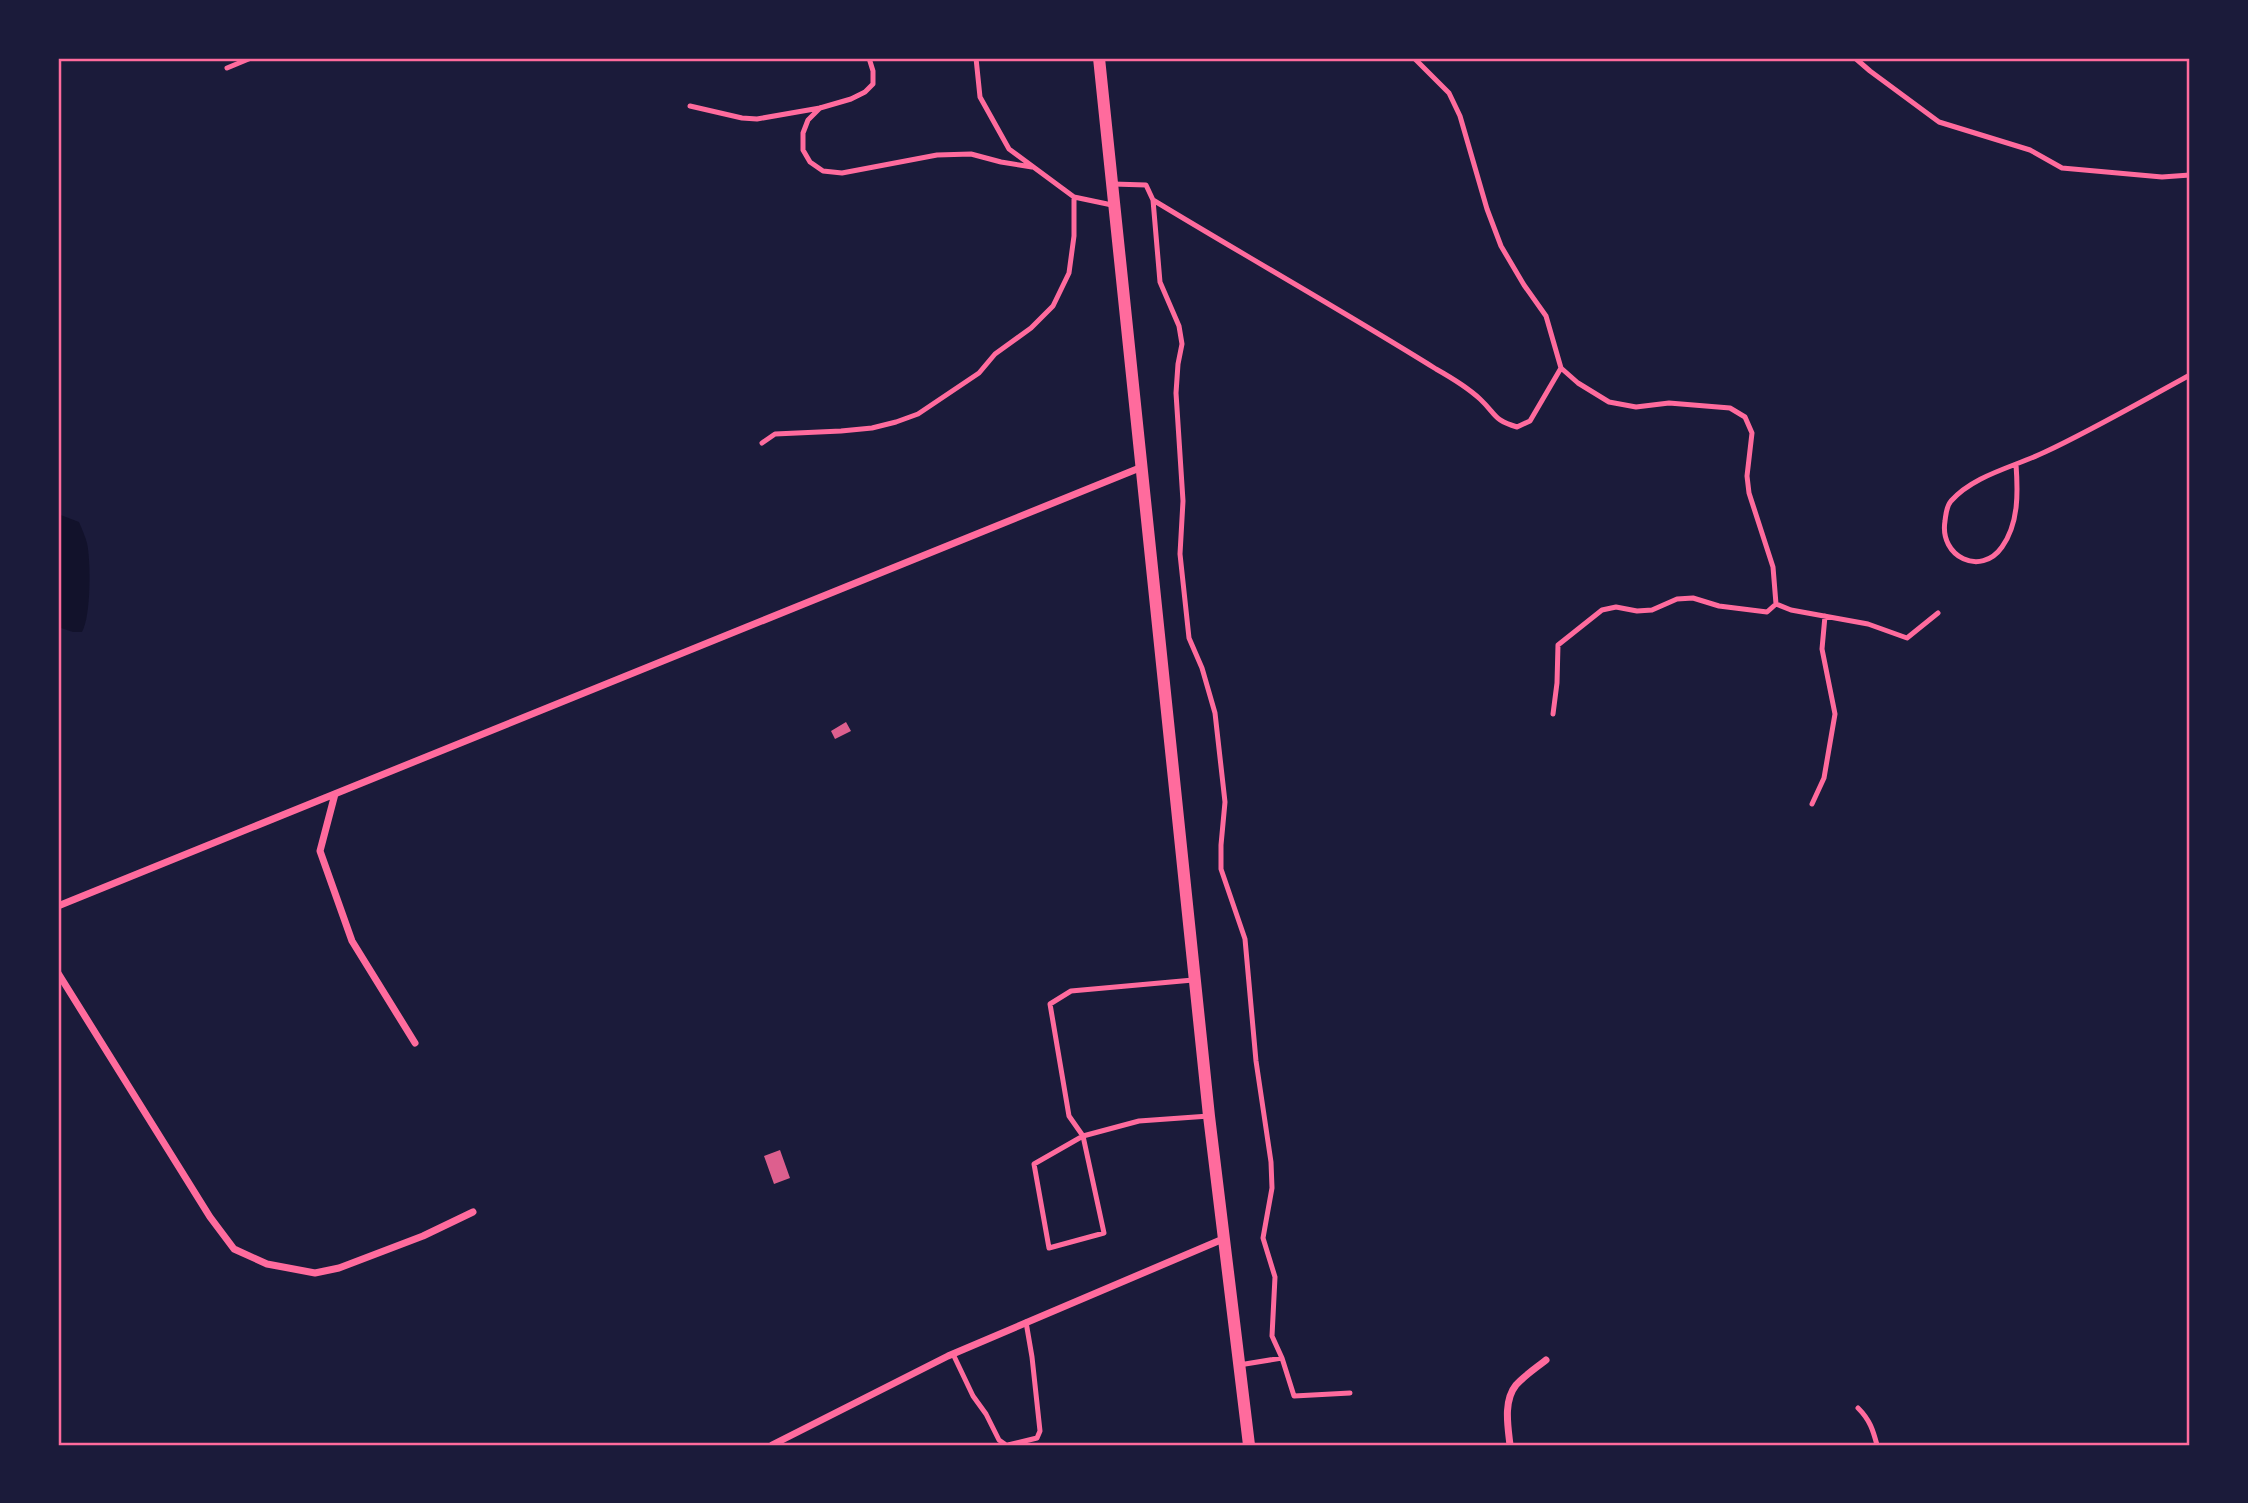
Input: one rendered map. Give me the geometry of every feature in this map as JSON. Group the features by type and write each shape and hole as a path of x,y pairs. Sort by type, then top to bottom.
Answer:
{"street":[{"path":"1099,58 1112,205 1209,1116 1249,1445"},
{"path":"58,906 1142,467"},
{"path":"335,794 320,851 352,941 415,1043"},
{"path":"58,973 210,1217 234,1249 267,1264 314,1273 338,1268 423,1236 473,1212"},
{"path":"772,1445 953,1353 1223,1239"},
{"path":"1510,1445 1508,1405 1514,1387 1546,1360"}],"lane":[{"path":"227,68 251,58"},
{"path":"690,106 757,120 820,108 865,92 873,84 869,58"},
{"path":"976,58 980,97 1009,149 1073,197 1112,205"},
{"path":"1414,58 1449,93 1460,116 1486,209 1501,246 1546,316 1561,368 1578,383 1609,402 1636,407 1669,403 1731,408 1745,417 1752,433 1746,475 1749,493 1773,567 1776,604"},
{"path":"1855,58 1939,122 2030,150 2062,168 2162,177 2190,175"},
{"path":"820,108 808,120 803,133 803,149 810,162 823,171 842,173 937,155 971,154 1032,167"},
{"path":"1110,184 1146,186 1153,200 1160,282 1179,326 1182,344 1176,393 1183,501 1180,554 1189,638 1202,668 1215,713 1225,802 1221,869 1245,939 1255,1061 1271,1162 1272,1188 1263,1238 1275,1277 1272,1336 1294,1396 1350,1393"},
{"path":"762,443 775,434 872,428 896,422 918,414 979,373 995,354 1031,328 1052,306 1069,273 1074,236 1073,197"},
{"path":"1153,200 1369,327 1466,388 1482,400 1500,422 1517,427 1530,421 1561,368"},
{"path":"2016,464 2018,495 2012,523 2001,548 1983,561 1963,560 1950,550 1944,526 1948,505 1961,491 2016,464 2045,452 2190,375"},
{"path":"1553,714 1558,683 1558,645 1602,610 1616,607 1637,611 1651,610 1678,599 1693,598 1719,606 1767,612 1776,604"},
{"path":"1776,604 1791,610 1868,624 1907,638 1938,613"},
{"path":"1812,804 1824,778 1835,714 1822,649 1825,616"},
{"path":"1196,980 1071,991 1050,1004 1069,1116 1083,1136 1104,1233 1049,1248 1034,1164 1083,1136 1139,1121 1209,1116"},
{"path":"953,1353 973,1396 999,1440 1007,1445 1037,1438 1040,1431 1026,1322"},
{"path":"1239,1365 1282,1358"},
{"path":"1858,1408 1873,1427 1877,1445"}],"shaded area":[{"path":"58,514 79,522 87,543 89,588 87,614 82,632 58,627"}],"building":[{"path":"846,722 851,731 835,739 831,731"},
{"path":"780,1150 790,1178 774,1184 764,1156"}]}
